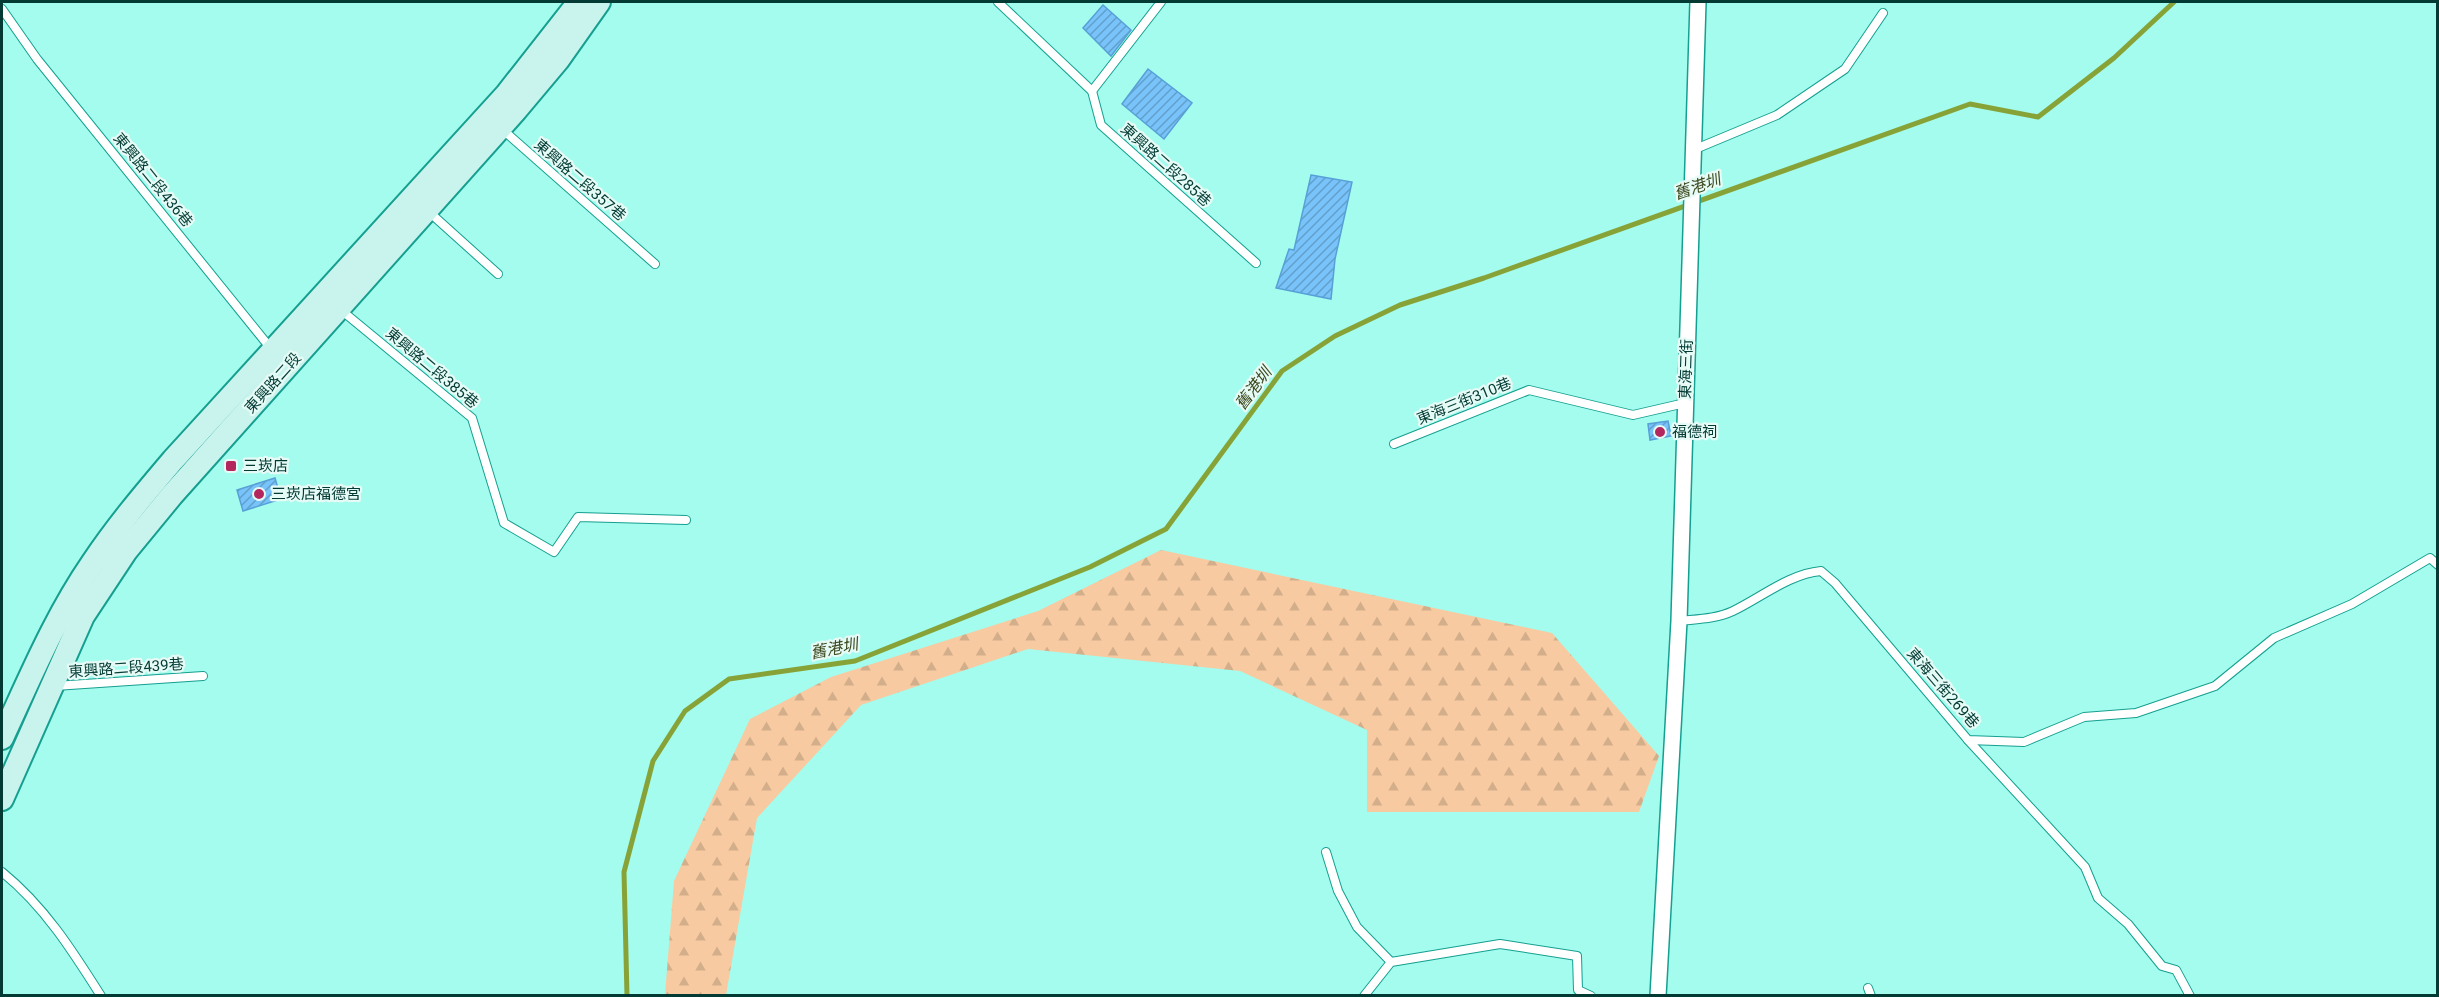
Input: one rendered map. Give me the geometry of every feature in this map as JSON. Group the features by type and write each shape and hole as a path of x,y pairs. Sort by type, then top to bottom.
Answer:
{"main road":[{"name":"東興路二段","path":"494,122 506,95 579,2"},
{"name":"東興路二段","path":"2,738 53,627 92,562 132,508 166,468 280,359 494,122 558,60 599,2"},
{"name":"東興路二段","path":"2,799 83,616 126,551 280,359"}],"street":[{"path":"1693,150 1698,2"},
{"name":"東海三街","path":"1658,996 1679,621 1692,225 1690,182 1693,150"}],"lane":[{"path":"998,2 1092,91 1161,2"},
{"name":"東興路二段436巷","path":"2,9 37,59 280,359"},
{"path":"1693,150 1777,115 1845,69 1883,13"},
{"name":"東興路二段285巷","path":"1092,91 1101,125 1256,264"},
{"name":"東興路二段357巷","path":"494,122 655,264"},
{"path":"420,204 498,274"},
{"name":"東興路二段385巷","path":"333,301 472,418 504,523 554,552 578,517 686,520"},
{"name":"東海三街310巷","path":"1394,444 1529,390 1633,415 1685,403"},
{"name":"東海三街269巷","path":"1679,621 1712,618 1731,612 1804,573 1821,571 1835,583 1968,740 2024,742 2084,717 2136,713 2215,686 2274,638 2352,604 2430,558 2438,566"},
{"name":"東興路二段439巷","path":"51,687 203,676"},
{"path":"1968,740 2085,867 2098,898 2128,924 2162,966 2176,970 2190,996"},
{"path":"1326,852 1338,891 1357,927 1390,962"},
{"path":"2,872 26,891 62,934 101,996"},
{"path":"1364,996 1390,962 1500,944 1577,956 1578,990 1591,996"}],"green space":[{"path":"1161,550 1552,633 1659,756 1639,812 1367,812 1367,730 1240,671 1028,649 861,705 757,818 726,995 665,995 674,881 750,719 831,677 1038,611"}],"building":[{"path":"1103,5 1131,30 1111,56 1083,28"},
{"path":"1148,69 1192,103 1164,139 1122,104"},
{"path":"1311,175 1352,182 1335,259 1331,299 1276,288 1289,249 1294,250"},
{"name":"福德祠","path":"1668,421 1671,436 1650,440 1648,424"},
{"name":"三崁店福德宮","path":"275,478 281,499 243,511 237,490"}],"waterway":[{"name":"舊港圳","path":"627,996 624,872 653,761 685,711 729,679 855,661 1090,567 1166,529 1282,371 1335,336 1400,305 1484,278 1970,104 2038,117 2114,58 2174,2"}],"place":[{"name":"福德祠","path":"1660,432"},
{"name":"三崁店","path":"231,466"},
{"name":"三崁店福德宮","path":"259,494"}]}
